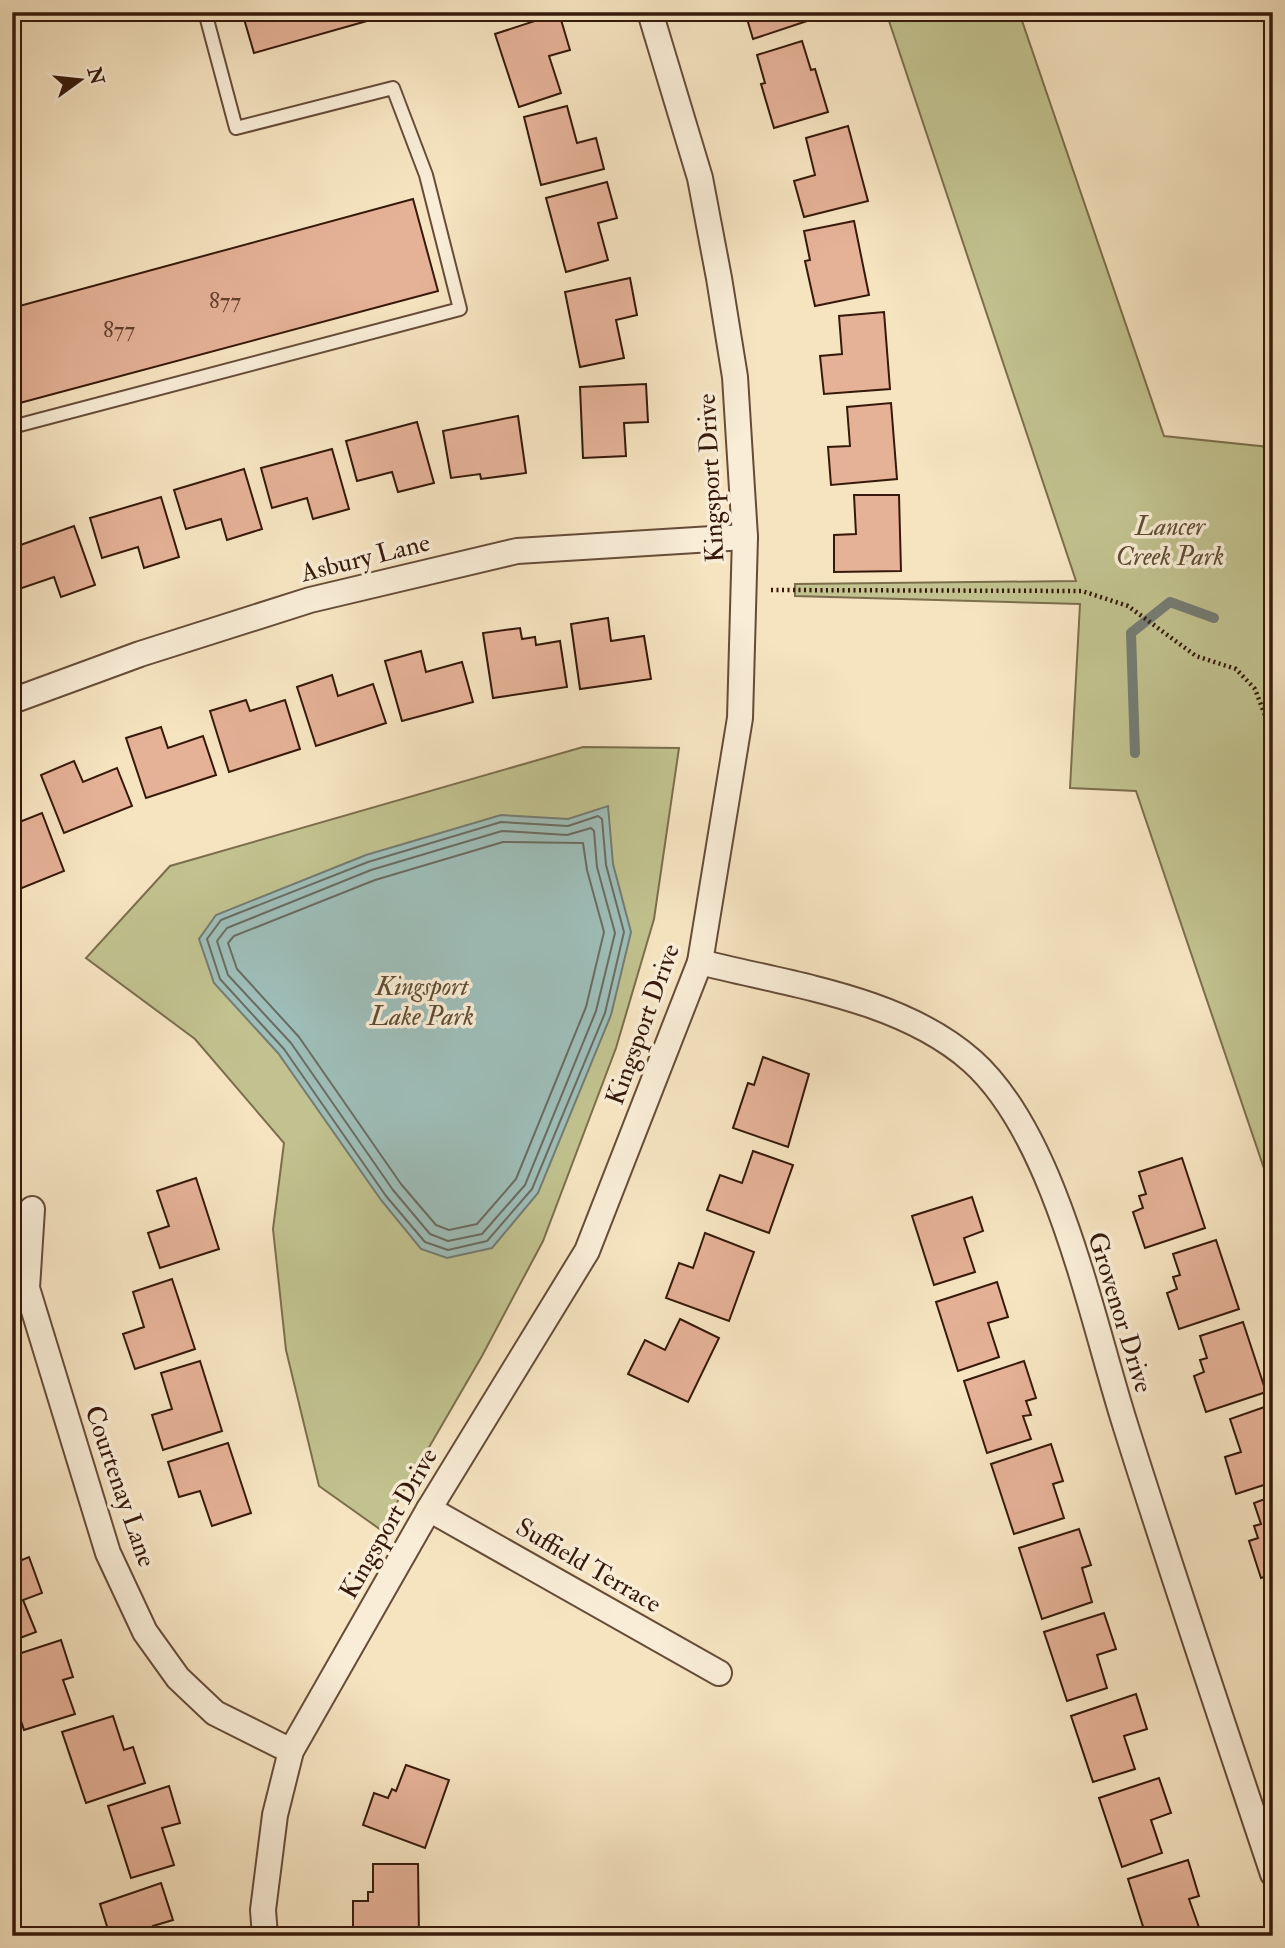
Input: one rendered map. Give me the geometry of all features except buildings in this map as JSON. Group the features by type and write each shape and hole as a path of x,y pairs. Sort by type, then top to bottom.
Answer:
{"street":[{"name":"Kingsport Drive","path":"265,1936 263,1910 275,1815 291,1751 429,1508 587,1251 700,962 740,718 745,537 735,377 719,278 700,178 650,12"},
{"name":"Asbury Lane","path":"12,701 140,654 310,600 517,551 745,537"},
{"name":"Grovenor Drive","path":"700,962 880,1008 930,1030 973,1062 1017,1117 1035,1149 1058,1206 1125,1424 1273,1874"},
{"name":"Courtenay Lane","path":"32,1209 27,1288 108,1553 145,1632 178,1678 215,1713 291,1751"},
{"name":"Suffield Terrace","path":"429,1508 719,1673"}],"lane":[{"path":"12,427 460,309 426,175 393,88 236,128 205,12"}],"path":[{"path":"767,590 1082,591 1128,606 1196,656 1236,668 1255,688 1273,736"}],"green space":[{"name":"Lancer Creek Park","path":"886,12 1019,12 1164,436 1269,447 1273,458 1273,1195 1136,791 1070,788 1080,604 795,596 795,584 1076,581"},
{"name":"Kingsport Lake Park","path":"583,747 679,748 654,919 616,1048 543,1241 482,1356 381,1530 319,1486 286,1350 273,1229 284,1143 195,1039 86,958 170,866"}],"water":[{"path":"608,806 613,864 631,932 611,1015 538,1193 492,1248 447,1258 421,1249 381,1200 278,1053 214,983 199,939 216,915 366,855 501,815 568,819"}],"waterway":[{"path":"1135,753 1131,633 1170,602 1214,618"}]}
